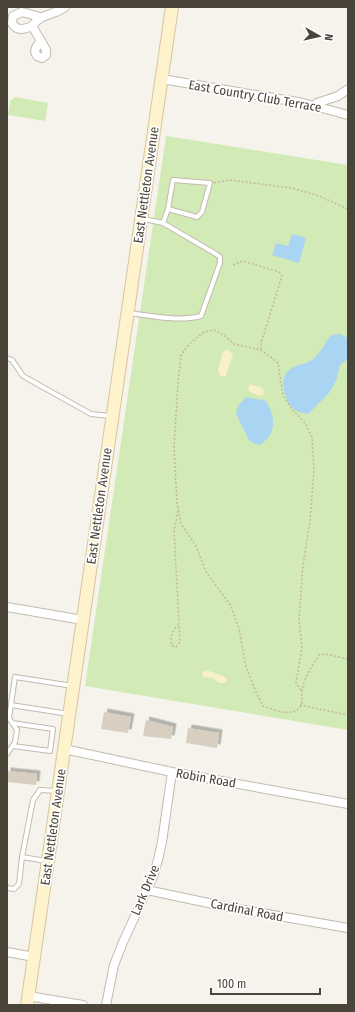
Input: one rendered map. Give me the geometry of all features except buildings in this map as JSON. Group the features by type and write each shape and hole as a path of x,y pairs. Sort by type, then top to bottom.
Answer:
{"main road":[{"name":"East Nettleton Avenue","path":"28,1000 162,79 169,7"}],"street":[{"path":"40,17 32,26 23,29 17,28 12,23 13,16 15,14 22,12 40,17 54,13 65,7"},
{"path":"32,26 41,41"},
{"name":"East Country Club Terrace","path":"162,79 303,103 348,115"},
{"path":"315,106 317,103 338,96 348,89"},
{"path":"7,607 83,620"},
{"name":"Robin Road","path":"64,749 172,772 348,804"},
{"name":"Lark Drive","path":"106,1005 114,965 147,890 158,860 172,772"},
{"name":"Cardinal Road","path":"147,890 227,907 348,928"},
{"path":"7,952 34,957"},
{"path":"28,1000 83,1005"}],"lane":[{"path":"163,223 168,209 173,180 210,184 202,212 197,217 168,209"},
{"path":"128,313 191,319 201,316 220,263 220,257 163,223 141,218"},
{"path":"7,358 12,360 23,376 92,414 112,417"},
{"path":"7,754 15,742 17,730 9,718 15,677 73,686"},
{"path":"11,705 69,714"},
{"path":"12,723 53,729 50,751 13,746"},
{"path":"51,745 64,749"},
{"path":"7,888 14,889 19,884 22,857 33,800 40,790 58,791"},
{"path":"22,857 48,861"}],"path":[{"path":"210,184 229,180 292,188 319,196 348,209"},
{"path":"232,265 243,261 280,272 282,276 260,343 261,350"},
{"path":"301,690 296,683 302,648 299,620 302,565 310,521 314,470 312,437 305,423 291,408 283,395 278,363 261,350 234,344 225,336 214,330 204,332 190,342 182,355 178,382 174,448 178,509 181,524 196,546 206,572 231,606 239,629 246,666 263,706 277,711 290,713 298,708 302,702 301,690 311,667 319,655 325,654 348,659"},
{"path":"178,509 174,530 180,642 176,647 172,646 171,639 173,630 178,625"},
{"path":"300,705 348,715"}],"green space":[{"path":"15,97 48,103 45,121 8,115 10,101"},
{"path":"166,136 348,165 348,730 85,686"}],"sand":[{"path":"228,350 233,354 226,376 220,376 218,370 222,354 224,351"},
{"path":"250,384 262,388 264,391 263,395 260,396 250,392 248,389"},
{"path":"206,670 225,677 227,680 225,683 219,683 213,678 203,677 202,673"}],"water":[{"path":"292,234 306,238 299,263 272,255 276,243 288,246"},
{"path":"340,334 348,338 348,359 340,365 336,381 329,393 308,414 296,410 286,399 283,385 287,372 293,367 312,360 331,335"},
{"path":"246,397 266,401 272,413 272,431 265,441 259,445 249,440 236,414 238,406"}]}
